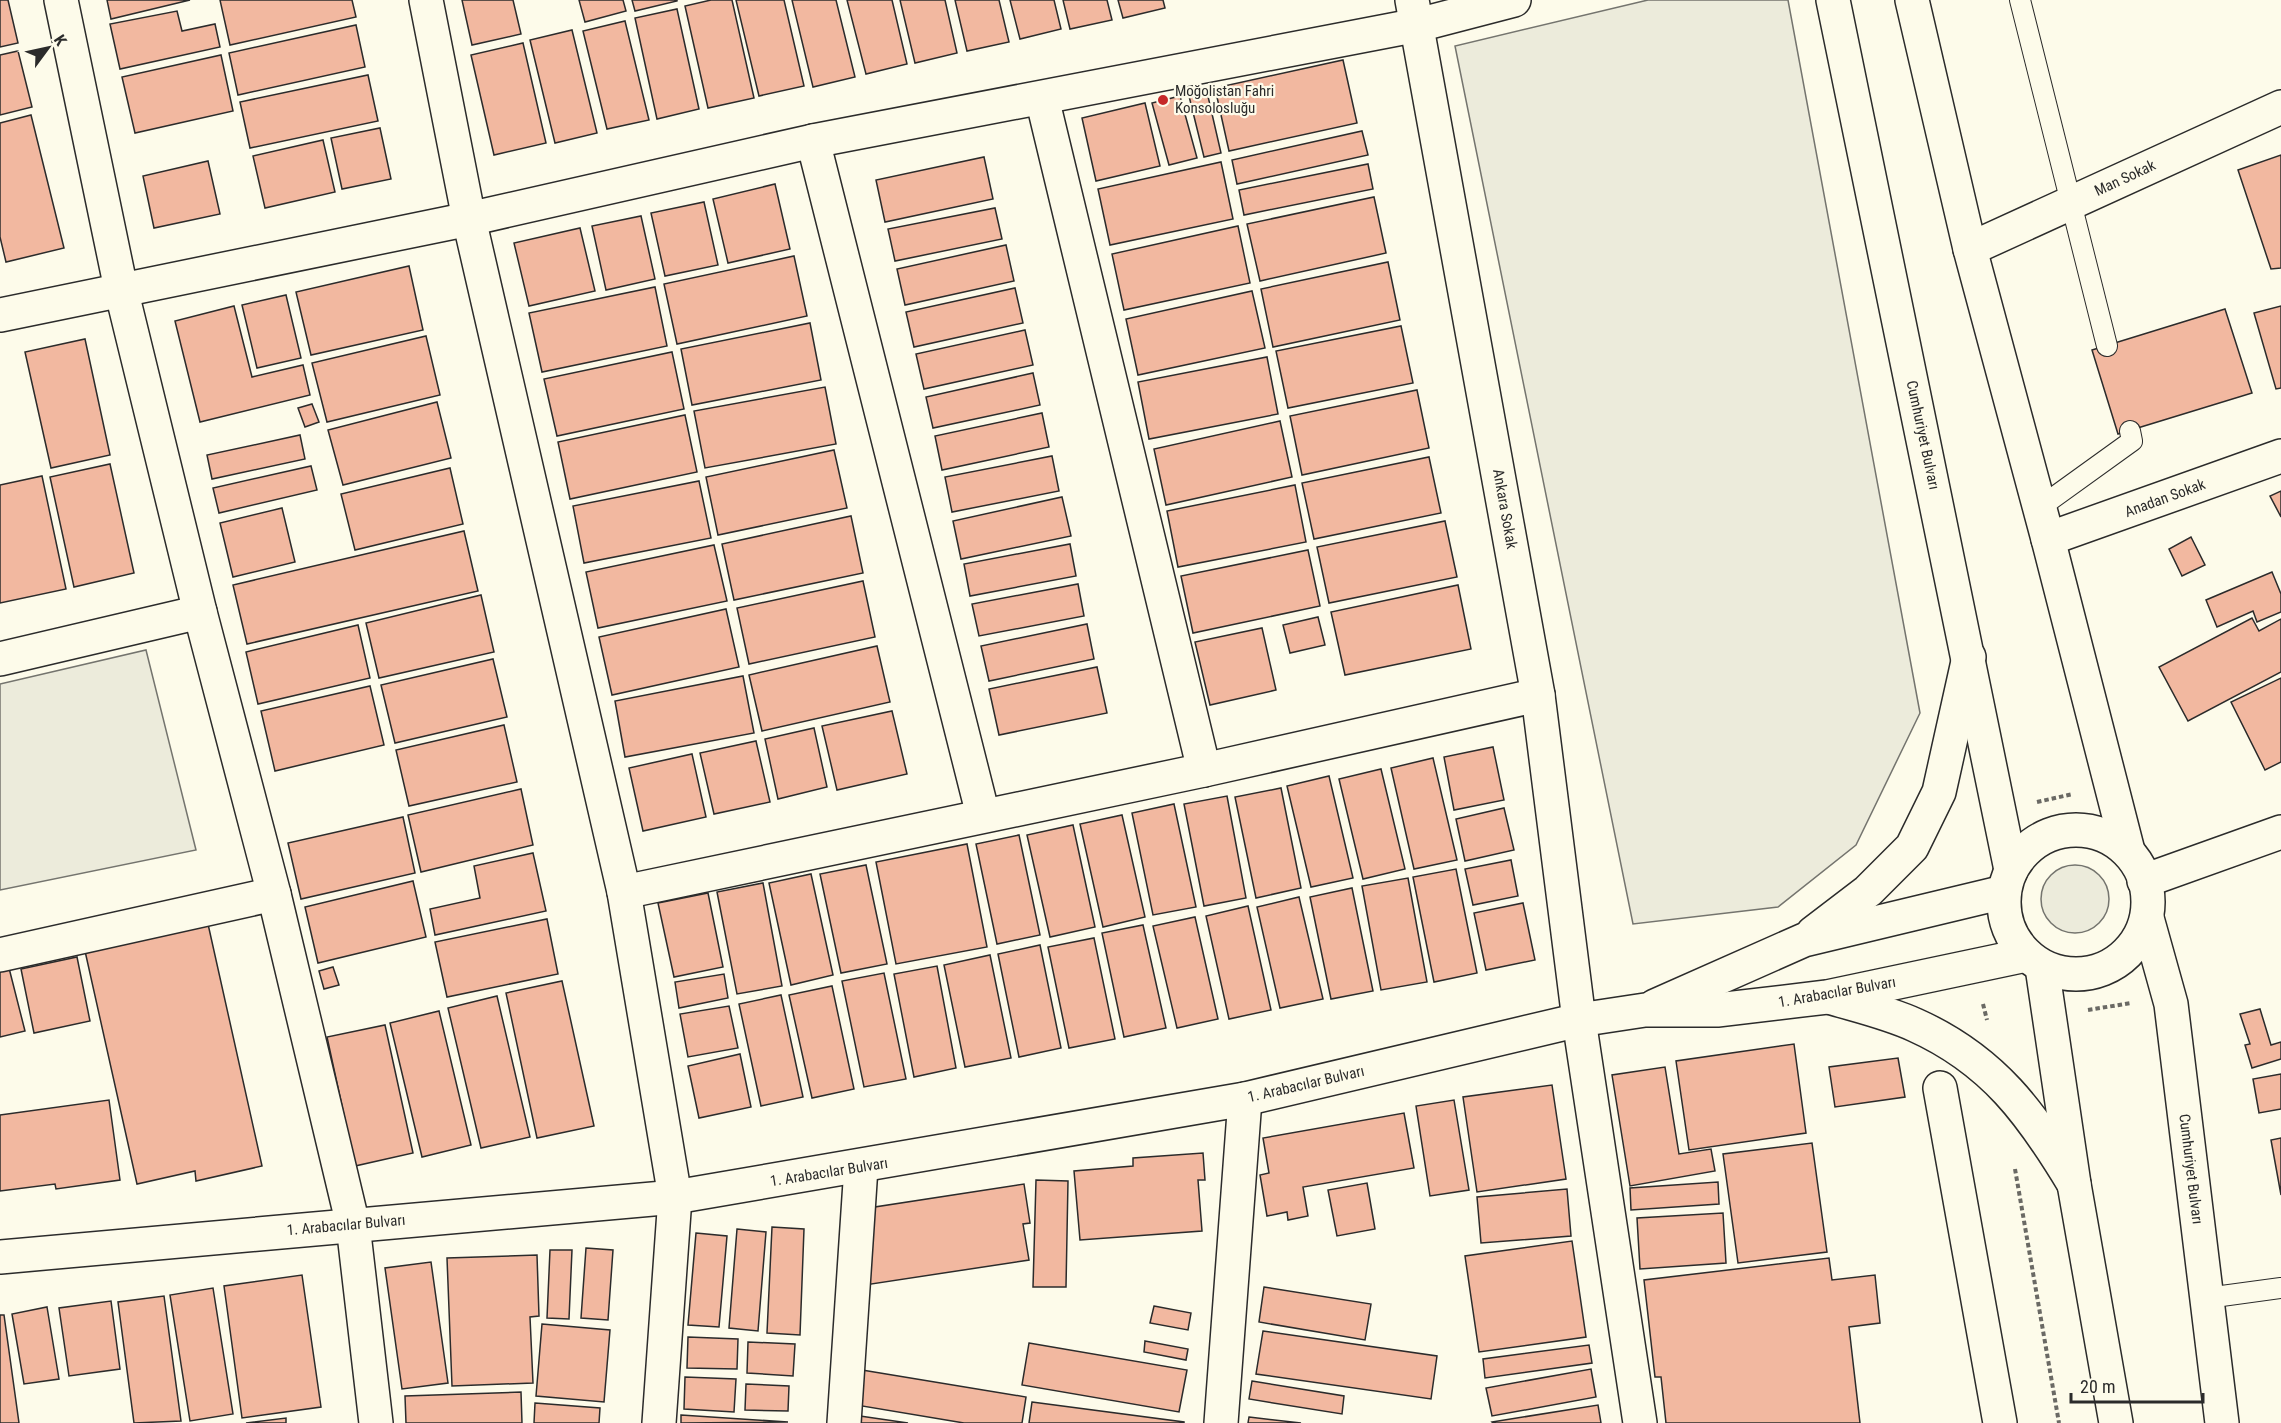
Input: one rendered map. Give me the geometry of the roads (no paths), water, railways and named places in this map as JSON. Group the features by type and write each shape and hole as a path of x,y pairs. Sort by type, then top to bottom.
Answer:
{"street":[{"path":"61,0 121,289 200,612 274,894 353,1225 376,1423"},
{"path":"426,0 469,219 624,892 675,1197 659,1423"},
{"path":"0,315 469,219 813,141 1042,98 1415,12 1514,0"},
{"name":"Cumhuriyet Bulvarı","path":"1833,0 1969,657 2008,881"},
{"path":"1912,0 1970,249 2049,539 2128,851 2141,871 2148,894 2147,918 2139,939 2126,956 2106,969 2085,975 2062,974 2034,961 2008,930 2002,906 2017,858 2035,842 2058,831 2083,829 2108,837 2128,851"},
{"name":"Ankara Sokak","path":"1415,12 1538,695 1579,1020 1640,1423"},
{"path":"1042,98 1204,770"},
{"name":"Man Sokak","path":"1970,249 2281,107"},
{"path":"813,141 983,815"},
{"name":"Anadan Sokak","path":"2049,539 2281,456"},
{"path":"0,659 200,612"},
{"path":"1804,940 1868,891 1912,847 1939,792 1969,657"},
{"path":"624,892 1204,770 1538,695"},
{"path":"2144,881 2281,832"},
{"name":"1. Arabacılar Bulvarı","path":"1646,1010 1804,940 2008,881"},
{"path":"0,955 274,894"},
{"name":"Cumhuriyet Bulvarı","path":"2147,918 2171,1004 2222,1423"},
{"path":"2034,961 2116,1423"},
{"name":"1. Arabacılar Bulvarı","path":"0,1257 675,1197 861,1167 1245,1099 1579,1020 1646,1010 1717,1010 1827,997 2034,961"},
{"path":"1827,997 1915,1025 1964,1053 2006,1086 2040,1127 2074,1184"},
{"path":"1940,1088 2000,1423"},
{"path":"1221,1423 1245,1099"},
{"path":"844,1423 861,1167"}],"lane":[{"path":"2020,0 2107,345"},
{"path":"2040,508 2132,441 2130,431"},
{"path":"2207,1298 2281,1288"}],"place":[{"name":"Moğolistan Fahri Konsolosluğu","path":"1163,100"}]}
